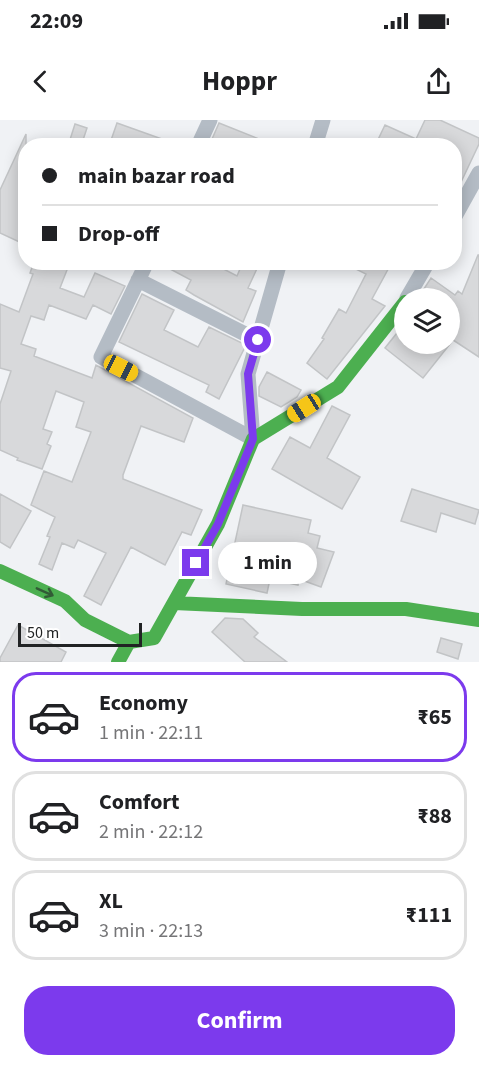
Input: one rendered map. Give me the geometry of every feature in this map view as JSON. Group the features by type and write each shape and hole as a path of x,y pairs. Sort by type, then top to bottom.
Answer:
{"main road":[{"path":"0,571 64,601 85,620 129,642 154,638 218,524 253,439 338,387 394,315"},
{"path":"174,603 302,609 406,609 479,620"},
{"path":"64,617 85,620"},
{"path":"118,662 129,642"}],"street":[{"path":"202,138 210,120"},
{"path":"317,138 323,120"},
{"path":"462,204 479,173"},
{"path":"143,270 101,357 253,439"},
{"path":"253,439 248,374 278,270"},
{"path":"413,288 423,270"},
{"path":"138,280 258,340"}],"building":[{"path":"425,120 440,120 479,138 479,144 462,180 462,138 416,138"},
{"path":"117,123 159,138 112,138"},
{"path":"219,123 256,138 212,138"},
{"path":"75,124 87,128 84,138 71,138"},
{"path":"385,125 414,138 379,138"},
{"path":"18,151 18,241 0,233 0,190"},
{"path":"479,255 479,357 460,345 460,292 462,294"},
{"path":"31,270 67,270 60,288 84,297 95,273 125,286 111,314 93,305 86,319 49,305 44,320 31,316 21,344 36,349 34,356 92,378 96,365 193,418 184,442 141,426 123,475 123,479 202,510 191,535 182,532 165,565 131,547 101,605 84,596 106,553 78,540 74,548 62,543 52,570 39,564 55,517 31,505 44,471 72,482 91,432 76,427 84,402 56,391 43,429 52,432 47,444 51,446 42,469 17,460 18,458 0,450 0,404 11,371 0,368 0,304 19,312 33,274 30,273"},
{"path":"172,270 225,270 237,276 240,270 256,270 248,288 256,291 243,322 186,290 191,280"},
{"path":"358,270 388,270 372,299 385,306 327,379 307,363 324,339 322,338 339,309 346,313 366,274"},
{"path":"431,278 445,288 424,288"},
{"path":"142,294 174,310 164,330 198,347 209,327 246,345 219,399 206,392 209,385 119,342"},
{"path":"394,337 394,354 442,354 423,378 385,348"},
{"path":"267,372 301,390 297,397 281,407 259,396 259,387"},
{"path":"332,406 350,415 327,458 360,477 342,509 272,469 290,437 310,448"},
{"path":"412,489 479,510 475,524 441,513 436,532 401,521"},
{"path":"0,494 31,511 10,548 0,542"},
{"path":"243,505 311,520 308,533 320,536 317,548 334,552 321,587 299,579 298,585 270,579 267,593 226,584"},
{"path":"225,618 243,619 258,633 254,637 287,662 245,662 212,632"},
{"path":"18,625 66,652 61,662 0,662"},
{"path":"441,638 462,644 458,659 437,652"}],"traffic: fast":[{"path":"129,642 154,638 218,524 253,439 338,387 394,316"},
{"path":"0,571 65,601 85,620 129,642 118,662"},
{"path":"174,603 302,609 406,609 479,620"}],"route":[{"path":"196,563 218,524 253,439 248,374 258,340"}]}
